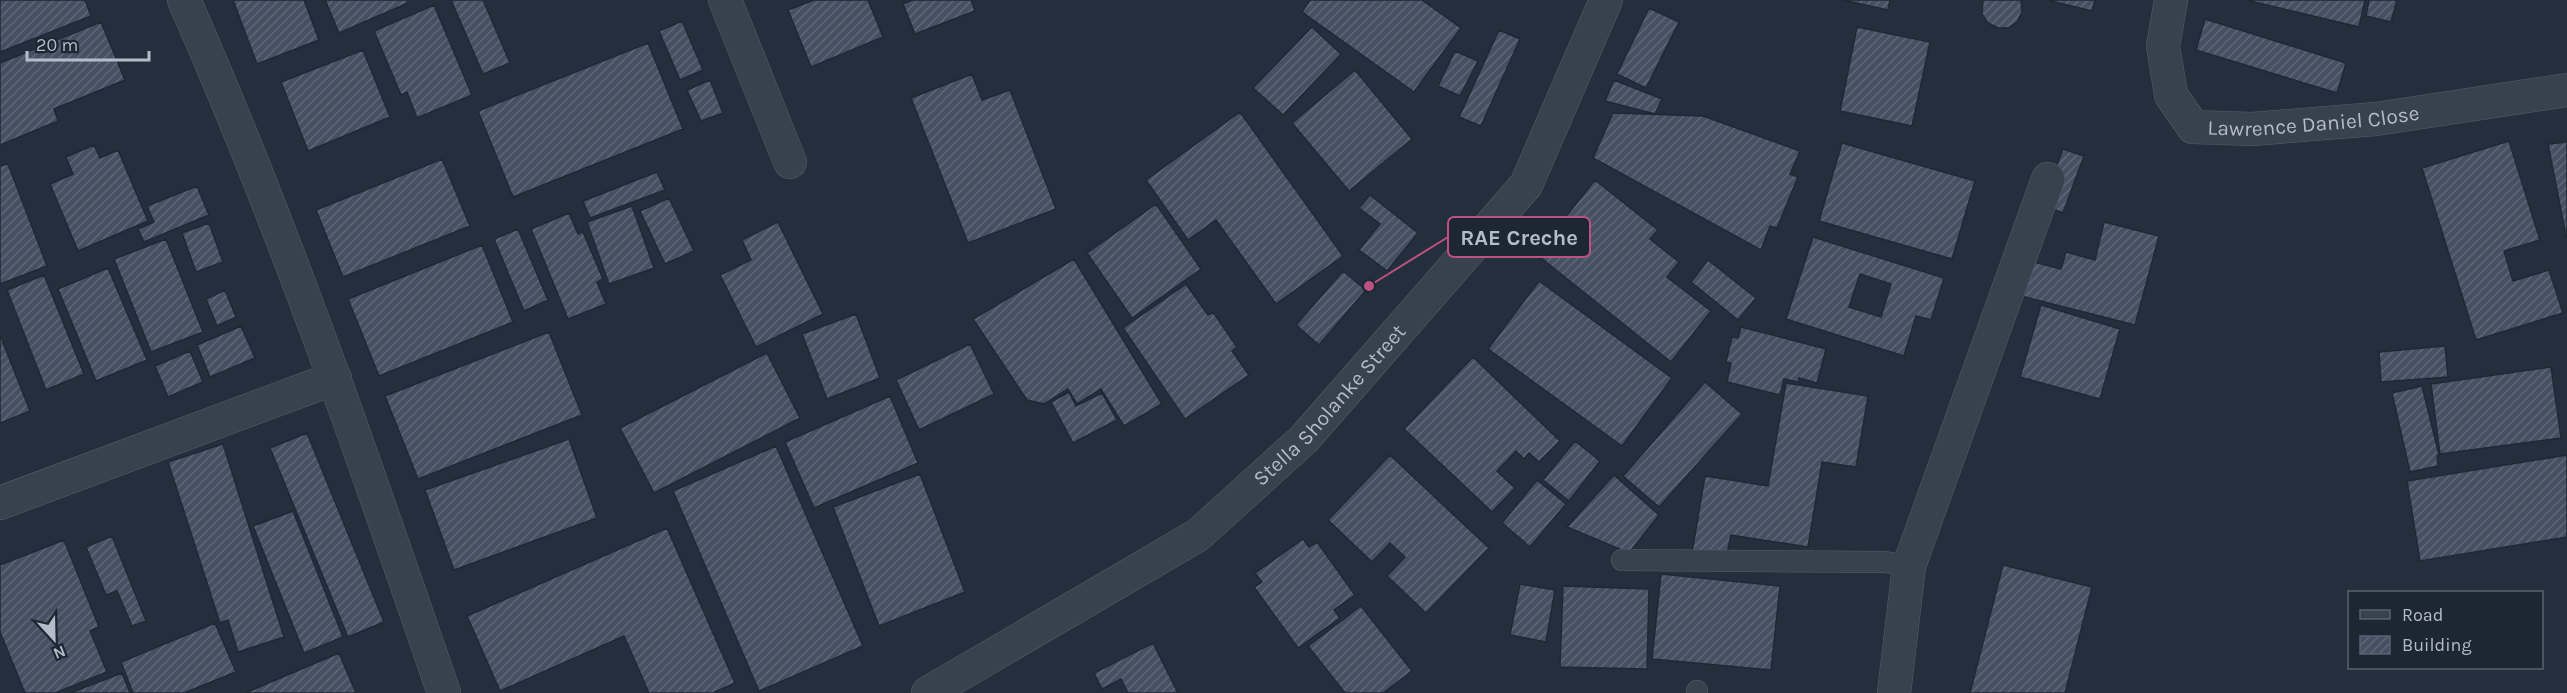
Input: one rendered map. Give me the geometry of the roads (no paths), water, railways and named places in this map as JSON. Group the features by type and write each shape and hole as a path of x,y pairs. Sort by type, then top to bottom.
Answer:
{"street":[{"path":"184,0 209,56 335,378 444,693"},
{"path":"725,0 790,162"},
{"name":"Stella Sholanke Street","path":"928,693 1198,534 1304,440 1526,185 1606,0"},
{"name":"Lawrence Daniel Close","path":"2171,0 2163,46 2171,95 2193,127 2252,129 2376,119 2567,90"},
{"path":"1894,693 1910,566 2048,179"},
{"path":"0,503 335,378"}],"lane":[{"path":"1622,560 1885,562 1910,566"}],"place":[{"name":"RAE Creche","path":"1369,286"}]}
